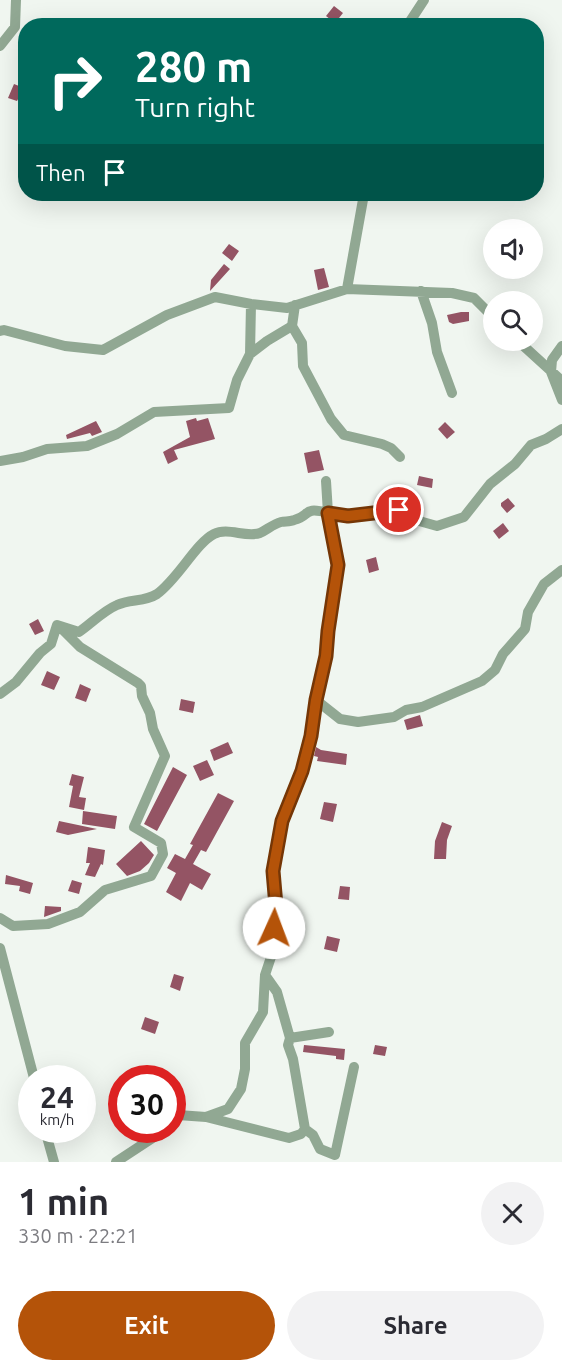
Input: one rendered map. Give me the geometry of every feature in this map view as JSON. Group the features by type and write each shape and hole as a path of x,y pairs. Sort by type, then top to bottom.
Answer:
{"street":[{"path":"0,46 15,27 16,0"},
{"path":"412,18 424,0"},
{"path":"347,289 363,201"},
{"path":"0,331 35,337 65,346 103,350 167,315 215,297 287,308 347,289 452,293 474,298 483,307"},
{"path":"421,291 432,323 437,352 452,393"},
{"path":"0,461 23,457 46,449 87,446 117,435 154,412 229,408 237,380 250,354 251,304"},
{"path":"296,305 292,326 302,343 303,366 331,419 344,435 382,444 391,448 400,457"},
{"path":"250,354 292,326"},
{"path":"562,346 552,360 551,372 562,400"},
{"path":"529,351 562,381"},
{"path":"57,625 79,632 118,604 148,599 155,595 216,533 261,532 282,521 296,520 306,512 316,510 348,516 399,510 412,519 438,526 464,517 490,484 515,464 531,446 562,429"},
{"path":"206,1117 228,1109 241,1089 245,1069 245,1043 263,1012 265,975 273,951 276,906 273,871 282,821 302,771 311,736 326,656 338,565 328,513 326,481"},
{"path":"316,700 340,719 358,722 394,717 406,710 422,707 482,681 495,670 503,654 525,629 528,612 544,584 562,570"},
{"path":"0,694 16,682 40,653 51,644 57,625"},
{"path":"0,918 13,926 48,924 80,912 105,890 151,876 163,854 161,843 134,827 165,756 153,729 141,687 138,682 80,647 57,625"},
{"path":"0,948 31,1065"},
{"path":"265,975 277,992 290,1038 288,1045 293,1059 305,1129 313,1135 320,1149 345,1162"},
{"path":"290,1038 329,1032"},
{"path":"335,1155 354,1067"},
{"path":"186,1116 206,1117 289,1138 300,1134 305,1129"},
{"path":"49,1143 54,1162"},
{"path":"116,1162 143,1143"}],"building":[{"path":"334,6 343,13 339,18 326,16"},
{"path":"14,84 18,86 17,101 8,98"},
{"path":"229,244 239,251 232,261 222,253"},
{"path":"224,264 230,269 210,291 211,280"},
{"path":"324,268 329,287 318,290 314,270"},
{"path":"469,312 469,321 453,324 449,322 447,315"},
{"path":"196,418 197,421 208,418 215,439 174,450 178,459 168,464 163,452 190,437 186,421"},
{"path":"96,421 102,432 92,436 90,433 67,439 66,435"},
{"path":"445,422 455,432 447,439 438,429"},
{"path":"319,450 324,470 308,473 304,453"},
{"path":"419,476 433,479 432,488 417,485"},
{"path":"416,493 418,504 407,507 395,503 394,496"},
{"path":"508,498 515,506 507,513 501,503"},
{"path":"503,523 509,531 499,539 493,531"},
{"path":"376,557 379,570 369,573 366,560"},
{"path":"38,619 44,631 35,635 29,624"},
{"path":"47,671 60,677 54,690 41,685"},
{"path":"80,684 91,689 86,702 75,698"},
{"path":"181,699 195,702 193,713 179,710"},
{"path":"420,715 423,726 407,730 404,720"},
{"path":"228,742 233,753 214,761 210,750"},
{"path":"316,747 321,750 347,754 346,765 317,761 318,757 314,756"},
{"path":"207,760 214,775 200,781 193,766"},
{"path":"173,767 187,775 157,831 144,824"},
{"path":"72,774 84,777 79,797 86,798 84,810 69,807 73,786 69,785"},
{"path":"218,793 234,801 206,852 201,850 193,864 211,874 202,890 190,883 181,901 166,892 176,873 167,868 175,854 185,859 193,845 190,844"},
{"path":"324,802 337,804 333,822 320,819"},
{"path":"83,811 117,816 115,829 82,824"},
{"path":"59,821 97,829 68,835 56,832"},
{"path":"442,822 452,826 447,840 446,859 434,859 435,841"},
{"path":"141,841 154,855 140,871 127,876 116,864"},
{"path":"88,847 105,850 103,865 101,864 95,877 85,875 90,863 86,863"},
{"path":"6,875 33,883 30,894 19,891 20,886 5,884"},
{"path":"72,880 82,883 79,894 68,891"},
{"path":"340,886 350,887 349,900 338,899"},
{"path":"45,906 61,907 61,911 44,917"},
{"path":"327,936 340,939 337,952 324,949"},
{"path":"174,974 184,977 180,991 170,987"},
{"path":"145,1017 159,1022 155,1034 141,1029"},
{"path":"304,1045 345,1049 344,1060 336,1059 336,1056 303,1052"},
{"path":"375,1045 387,1047 385,1056 373,1054"}],"route":[{"path":"274,928 276,906 273,871 282,821 302,771 311,736 326,656 338,565 328,513 348,516 399,510"}]}
